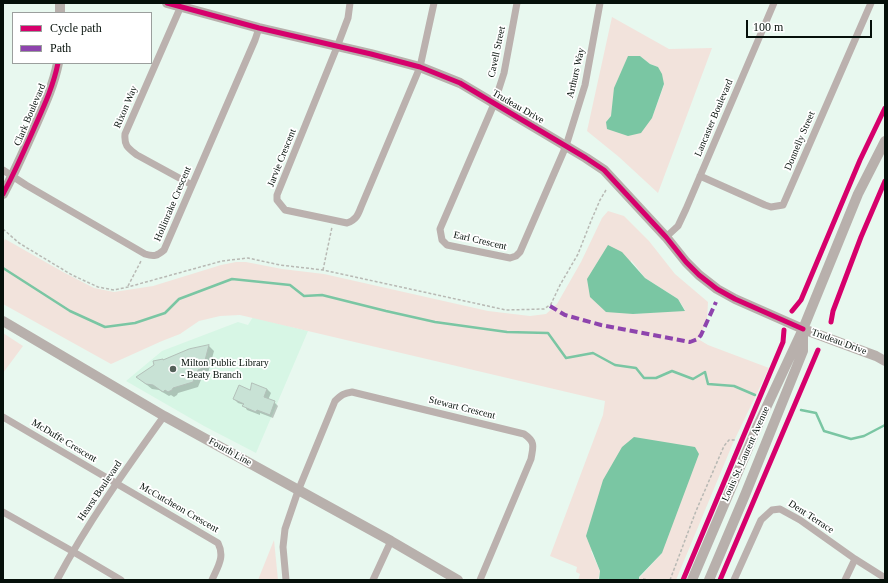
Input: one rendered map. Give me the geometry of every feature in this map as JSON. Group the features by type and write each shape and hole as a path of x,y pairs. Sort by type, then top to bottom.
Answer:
{"main road":[{"name":"Trudeau Drive","path":"168,3 259,28 420,67 460,83 604,170 666,237 686,262 699,275 717,289 735,299 803,329 876,356 885,361"},
{"name":"Clark Boulevard","path":"3,194 13,176 49,95 58,64"},
{"name":"Louis St. Laurent Avenue","path":"692,580 758,425 803,329 858,194 885,141"},
{"name":"Fourth Line","path":"3,322 164,416 391,541 458,580"},
{"name":"Louis St. Laurent Avenue","path":"709,580 803,351 803,329"}],"street":[{"path":"337,47 348,18 350,3"},
{"name":"Jarvie Crescent","path":"337,47 277,200 284,210 347,223 356,217 420,67 434,3"},
{"name":"Cavell Street","path":"494,104 504,73 517,3"},
{"name":"Arthurs Way","path":"566,146 585,85 600,3"},
{"name":"Lancaster Boulevard","path":"666,237 678,226 681,220 774,3"},
{"name":"Donnelly Street","path":"700,176 765,205 771,207 783,205 871,3"},
{"name":"Rixon Way","path":"181,6 125,134 124,141 137,155 192,185"},
{"name":"Hollinrake Crescent","path":"145,254 158,256 164,250 256,40 259,28"},
{"name":"Earl Crescent","path":"494,104 440,229 442,240 447,245 510,258 516,256 520,252 566,146"},
{"path":"3,170 145,254"},
{"name":"Stewart Crescent","path":"298,491 335,401 345,392 356,393 524,434 529,437 533,444 534,448 531,459 480,580"},
{"name":"Hearst Boulevard","path":"57,580 72,551 115,483 164,416"},
{"name":"McDuffe Crescent","path":"3,417 115,483"},
{"name":"McCutcheon Crescent","path":"115,483 218,543 222,556 212,580"},
{"path":"286,580 283,547 285,529 298,491"},
{"name":"Dent Terrace","path":"734,580 761,520 772,510 780,509 800,520 855,559 885,578"},
{"path":"3,512 121,580"},
{"path":"373,580 391,541"},
{"path":"845,580 855,559"}],"path":[{"path":"3,229 19,243 72,275 98,287 114,290 222,261 248,258 280,265 323,270 506,310 544,309 551,304 578,254 600,200 606,190"},
{"path":"323,270 333,220"},
{"path":"128,287 145,254"},
{"path":"670,580 696,511 724,446 729,440 736,440"},
{"path":"643,579 648,580"}],"shaded area":[{"path":"612,17 669,49 712,48 658,193 619,157 587,131","holes":["640,56 650,64 658,67 664,85 652,118 606,122 611,116"]},
{"path":"628,56 640,56 650,64 658,67 662,74 664,84 652,118 641,133 628,136 607,129 606,122 611,116 614,88"},
{"path":"608,211 624,216 649,241 675,274 708,302 707,322 698,339 708,345 769,368 733,443 676,580 639,580 639,578 662,553 591,551 600,571 598,580 578,580 580,574 576,572 577,567 550,556 603,415 605,401 240,315 220,316 199,321 180,334 111,364 3,304 3,243 5,239 94,288 114,292 153,286 221,265 246,262 282,269 324,274 488,311 530,316 546,314 557,304 581,262 602,218","holes":["631,260 645,278 678,299 685,310 633,314"]},
{"path":"608,245 622,252 645,278 678,299 685,311 633,314 606,312 590,297 587,279"},
{"path":"253,317 308,331 256,453 204,426 126,381 162,351 238,322 248,325"},
{"path":"3,333 23,346 3,373"},
{"path":"634,437 695,447 699,454 662,553 639,577 639,580 599,580 600,571 586,536 603,480 622,447"},
{"path":"274,540 278,580 258,580"}],"building":[{"name":"Milton Public Library - Beaty Branch","path":"209,345 203,368 198,370 193,382 173,388 168,392 165,390 163,392 153,385 146,384 136,377 154,365 153,361 163,360 189,349"},
{"path":"252,383 267,389 264,397 275,401 270,415 257,410 256,412 242,406 244,404 233,399 239,385 250,390"}],"waterway":[{"path":"3,268 70,311 105,327 135,323 165,313 179,299 232,279 290,285 304,296 322,295 435,322 507,332 548,333 566,358 593,353 615,365 636,368 644,378 656,378 672,371 693,379 705,372 708,384 734,386 755,395"},
{"path":"801,410 816,413 824,431 851,439 864,436 885,425"}],"marked path":[{"path":"550,306 565,315 601,325 690,342 698,339 701,335 716,302"}],"cycle path":[{"path":"167,3 259,28 420,67 460,83 604,170 666,237 686,262 699,275 717,289 735,299 803,329"},
{"path":"3,194 43,107 58,64"},
{"path":"792,311 801,300 860,160 885,108"},
{"path":"831,322 833,311 861,237 885,181"},
{"path":"683,580 783,342 784,330"},
{"path":"720,580 818,350"}],"place":[{"name":"Milton Public Library - Beaty Branch","path":"173,369"}]}
